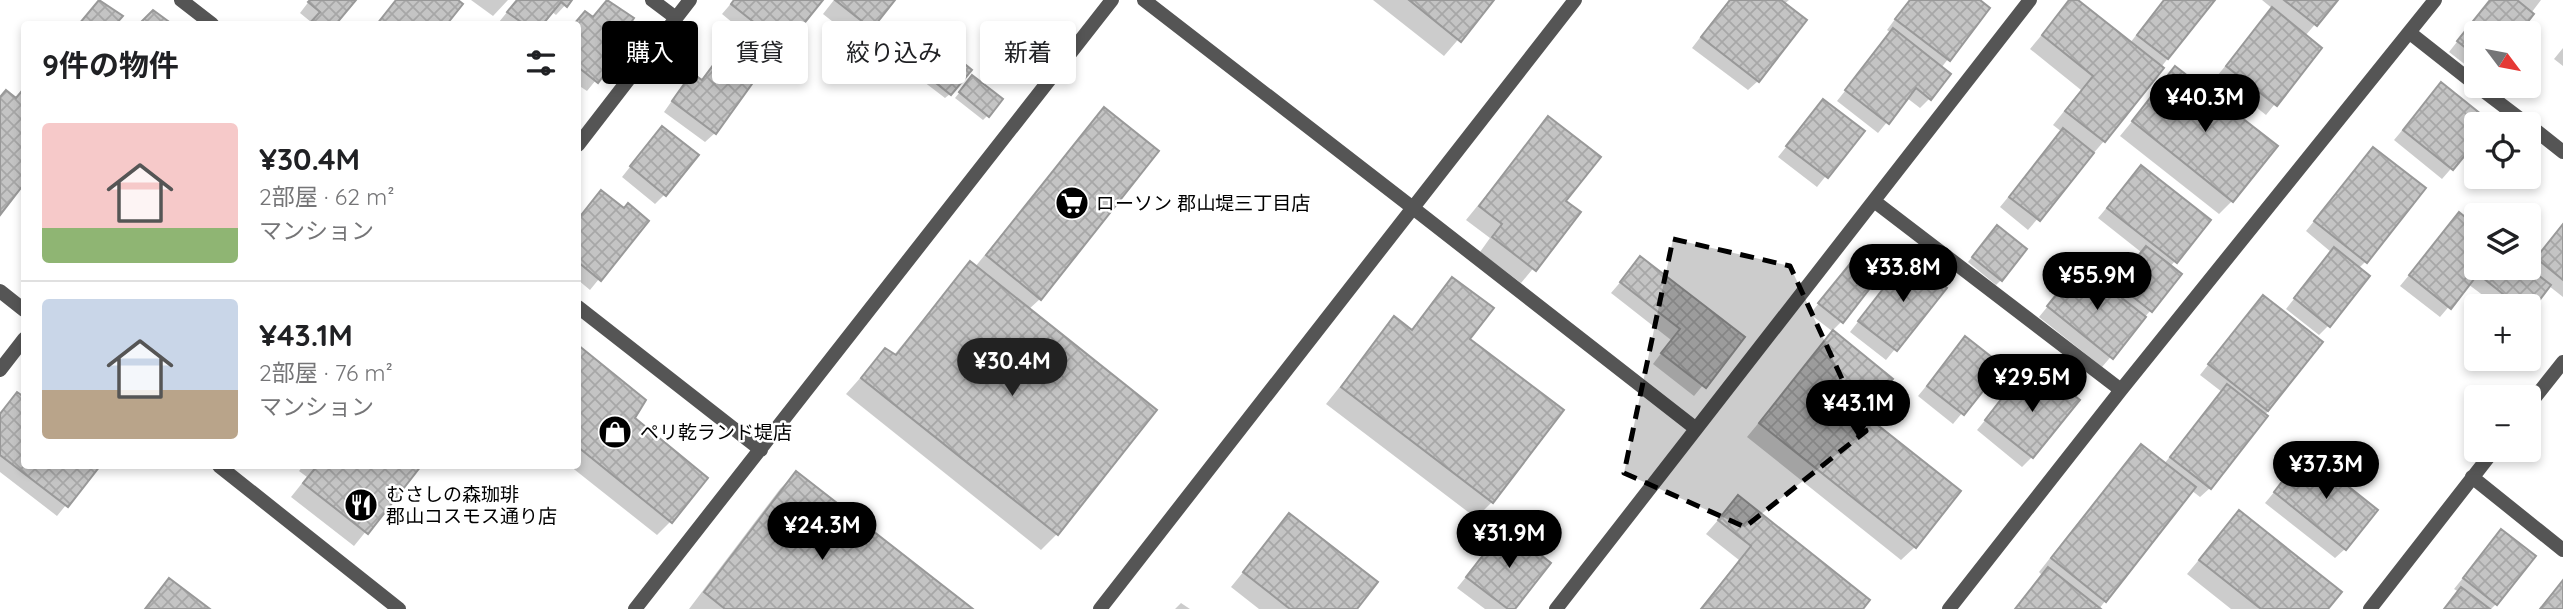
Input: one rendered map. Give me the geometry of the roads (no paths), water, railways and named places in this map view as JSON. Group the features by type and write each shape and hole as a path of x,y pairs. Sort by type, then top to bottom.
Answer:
{"street":[{"path":"181,0 208,21"},
{"path":"652,0 676,18"},
{"path":"581,141 690,0"},
{"path":"635,609 1112,0"},
{"path":"1144,0 1695,428"},
{"path":"1100,609 1575,0"},
{"path":"1556,609 2030,0"},
{"path":"1949,609 2121,390 2435,0"},
{"path":"2410,33 2464,75"},
{"path":"2494,98 2511,112"},
{"path":"2541,135 2563,152"},
{"path":"1874,201 2121,390"},
{"path":"0,291 21,308"},
{"path":"581,309 761,450"},
{"path":"0,370 21,343"},
{"path":"2541,390 2563,362"},
{"path":"2370,609 2484,462"},
{"path":"223,469 399,609"},
{"path":"2472,477 2563,550"}],"place":[{"name":"ローソン 郡山堤三丁目店","path":"1072,203"},
{"name":"ペリ乾ランド堤店","path":"615,432"},
{"name":"むさしの森珈琲 郡山コスモス通り店","path":"361,505"}]}
